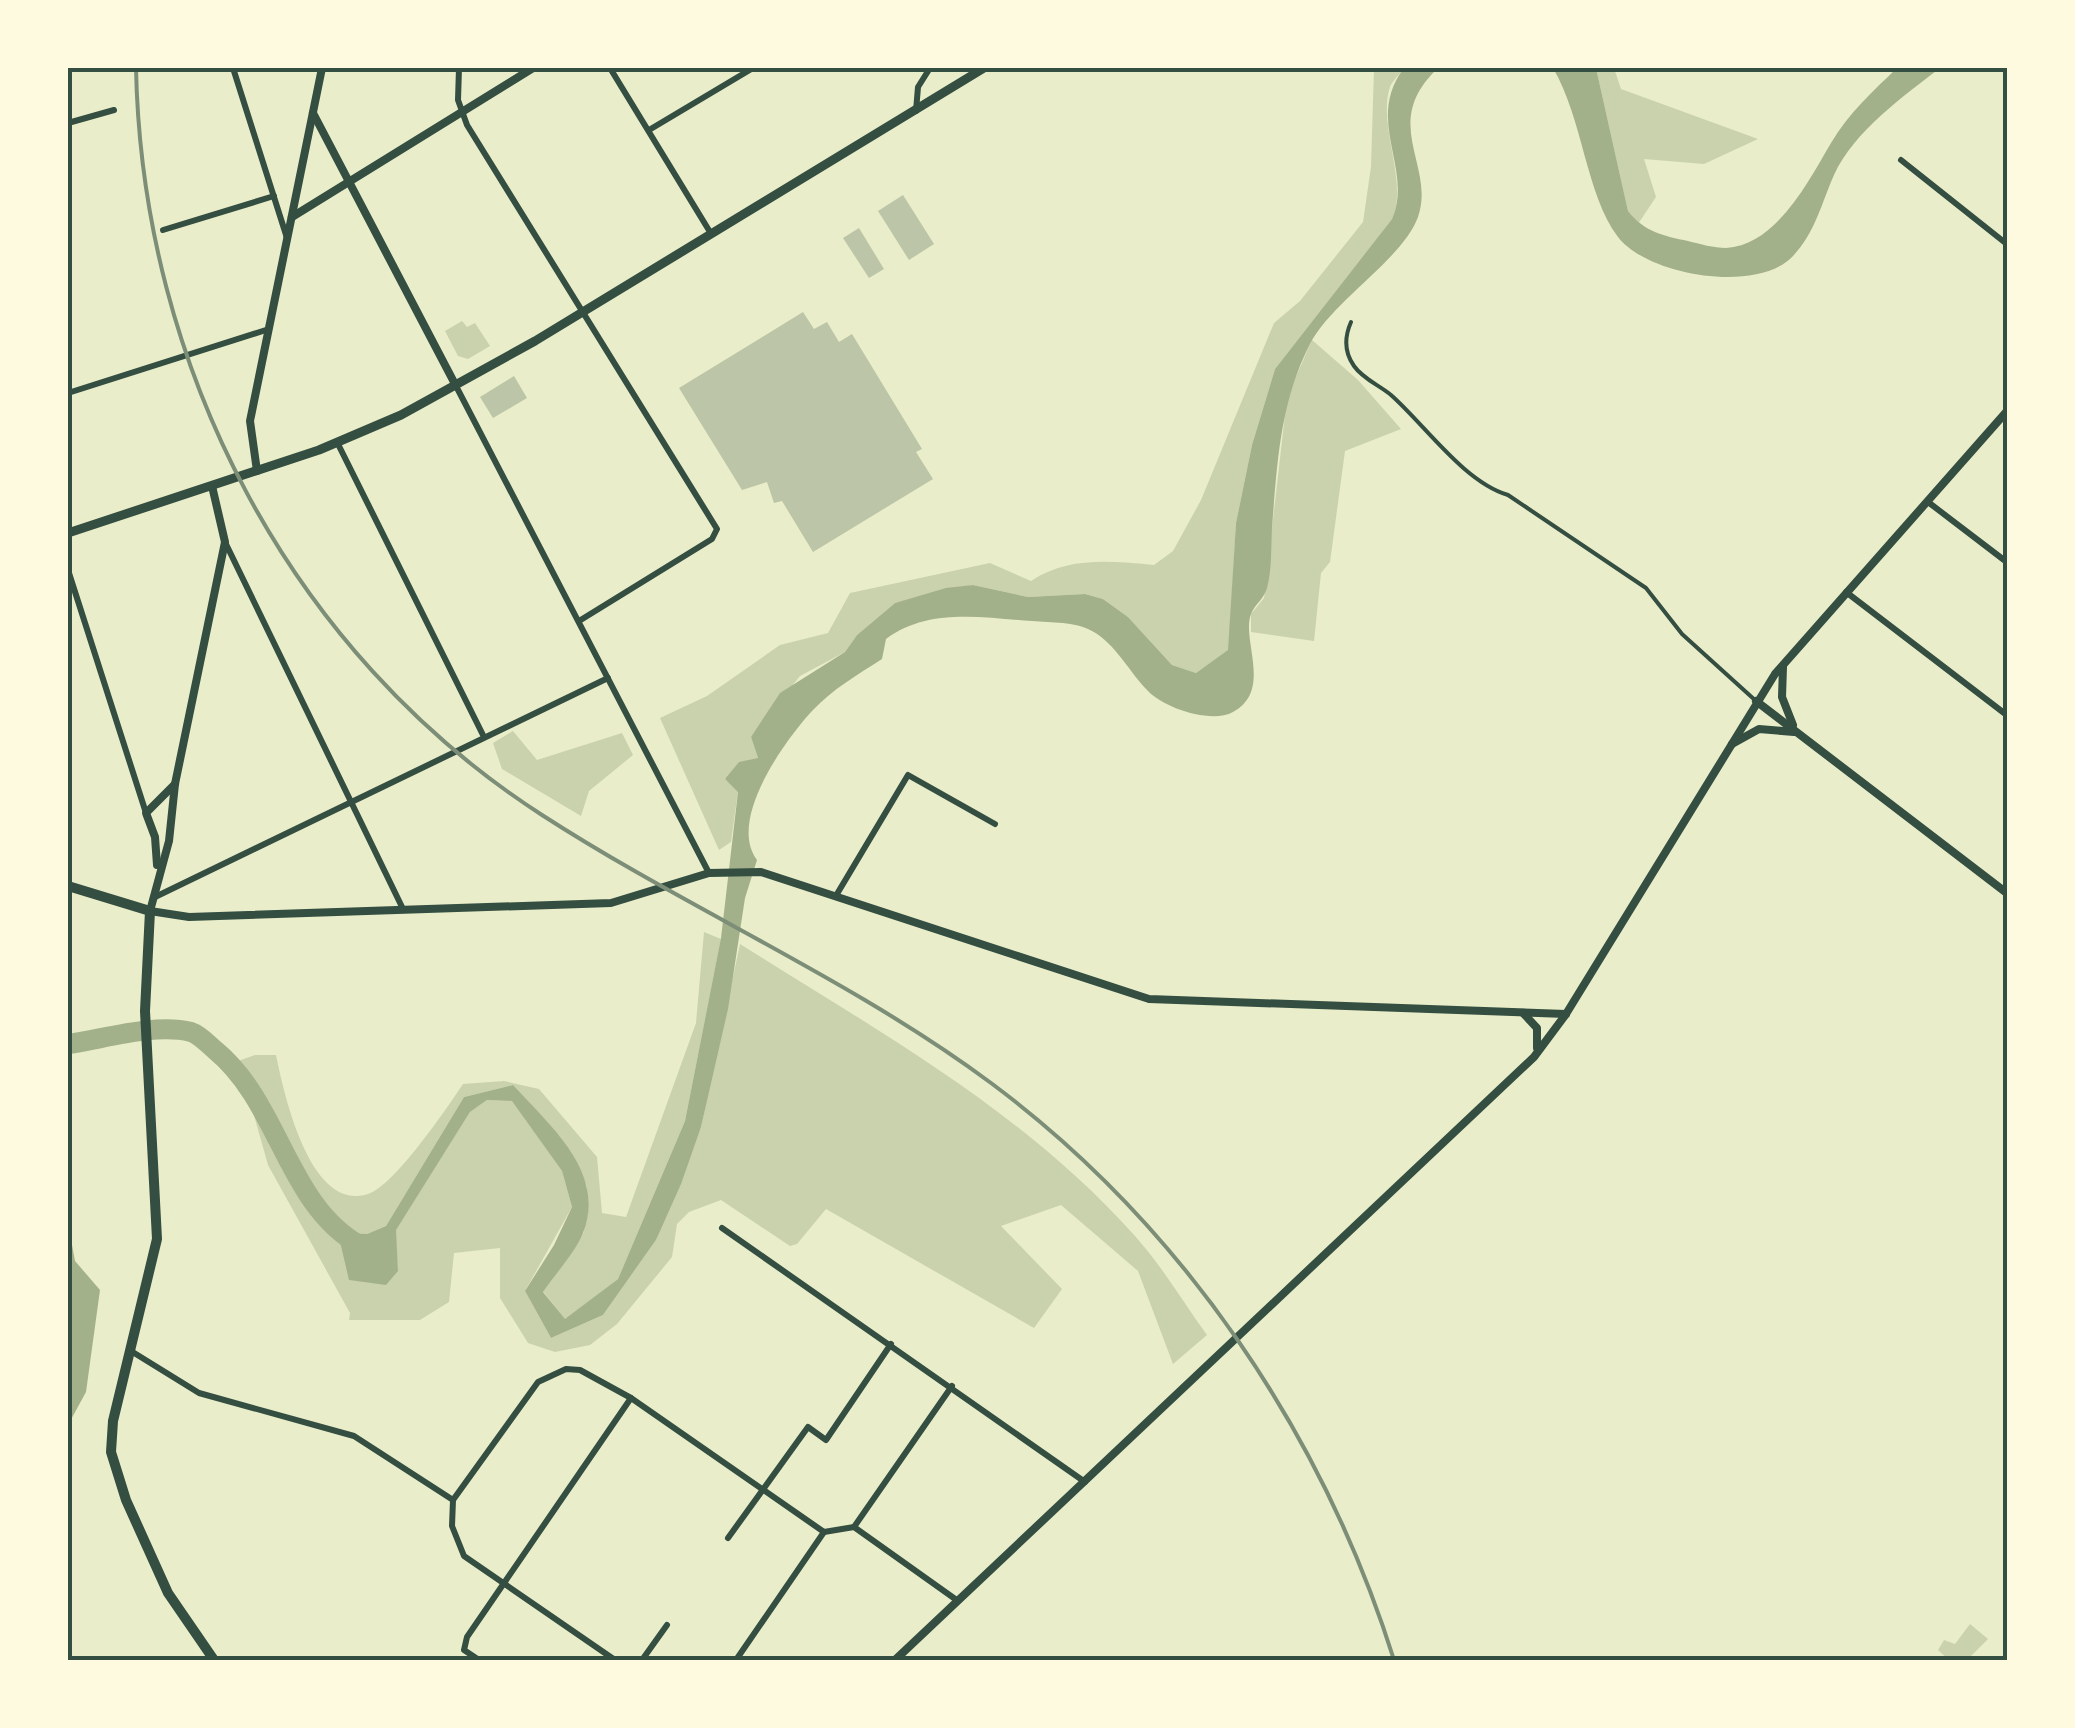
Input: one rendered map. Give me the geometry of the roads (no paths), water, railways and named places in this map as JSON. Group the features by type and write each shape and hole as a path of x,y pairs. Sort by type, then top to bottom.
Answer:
{"main road":[{"path":"68,534 338,444 456,386 984,68"},
{"path":"68,886 151,905 145,1022 159,1216 153,1265 110,1437 114,1467 168,1594 214,1660"}],"street":[{"path":"233,68 288,239"},
{"path":"257,471 250,421 322,68"},
{"path":"458,68 462,112 718,533 579,621"},
{"path":"292,217 533,68"},
{"path":"610,68 710,232"},
{"path":"649,130 752,68"},
{"path":"916,111 918,87 930,68"},
{"path":"68,123 114,110"},
{"path":"313,113 713,872"},
{"path":"1901,160 2008,245"},
{"path":"164,230 274,196"},
{"path":"68,393 269,328"},
{"path":"894,1660 960,1602 1534,1057 1566,1014 1756,701 1784,662 2008,410"},
{"path":"338,444 484,736"},
{"path":"212,486 225,542 403,909"},
{"path":"1928,502 2008,563"},
{"path":"151,905 156,876 169,841 175,784 225,542"},
{"path":"68,570 155,838 156,876"},
{"path":"1846,592 2008,716"},
{"path":"1784,662 1782,697 1798,733"},
{"path":"151,905 350,802 608,678"},
{"path":"1756,701 2007,893"},
{"path":"1728,747 1759,730 1798,733"},
{"path":"836,894 908,775 995,824"},
{"path":"146,813 175,784"},
{"path":"151,905 189,917 611,902 713,872 764,873 1149,999 1566,1014"},
{"path":"1523,1013 1537,1028 1539,1041 1534,1057"},
{"path":"722,1228 1086,1482"},
{"path":"728,1538 808,1427 826,1440 891,1344"},
{"path":"131,1351 199,1393 354,1436 452,1500"},
{"path":"615,1660 464,1556 452,1526 452,1500 538,1382 566,1369 594,1374 824,1532 854,1527 960,1602"},
{"path":"854,1527 952,1386"},
{"path":"479,1660 464,1650 464,1644 631,1398"},
{"path":"736,1660 824,1532"},
{"path":"642,1660 667,1626"}],"lane":[{"path":"1350,322 1345,342 1354,366 1391,395 1434,443 1490,489 1508,494 1602,562 1622,569 1656,599 1682,634 1756,701"}],"waterway":[{"path":"68,1044 162,1029 198,1035 237,1072 255,1097 316,1206 336,1228 361,1246"}],"railway":[{"path":"136,68 145,179 166,288 200,392 246,492 304,586 373,671 452,748 542,815 598,850 938,1046 1061,1140 1125,1202 1184,1269 1238,1340 1286,1416 1328,1495 1364,1576 1394,1660"}]}
